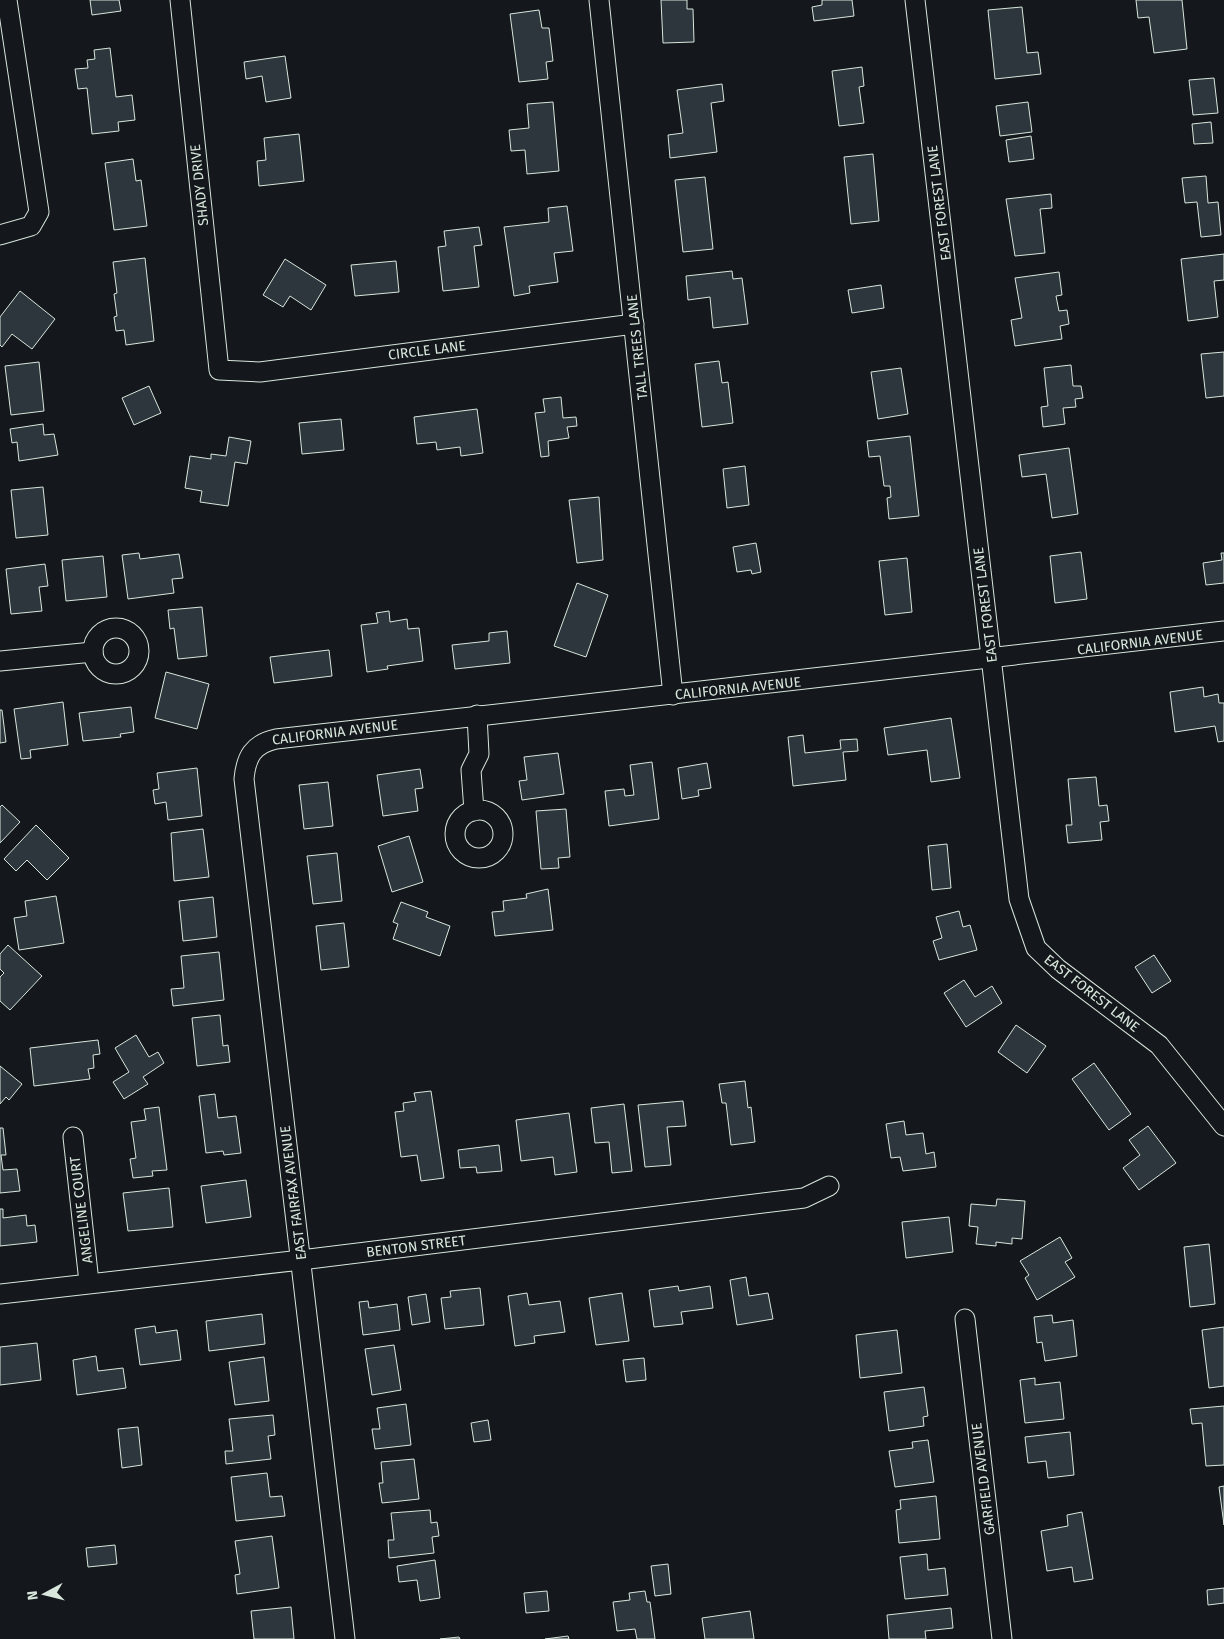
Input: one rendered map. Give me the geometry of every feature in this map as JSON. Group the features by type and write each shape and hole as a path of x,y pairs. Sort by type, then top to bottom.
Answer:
{"street":[{"path":"0,234 31,226 39,212 7,0"},
{"name":"SHADY DRIVE","path":"180,0 219,370"},
{"name":"TALL TREES LANE","path":"599,0 673,695"},
{"name":"EAST FOREST LANE","path":"915,0 1019,899 1036,948 1058,969 1159,1045 1224,1126"},
{"name":"CIRCLE LANE","path":"219,370 260,372 634,324"},
{"name":"CALIFORNIA AVENUE","path":"254,750 263,742 276,739 477,715 992,660 1224,631"},
{"path":"0,661 93,652"},
{"path":"474,811 471,770 479,754 477,715"},
{"name":"EAST FAIRFAX AVENUE","path":"254,750 246,763 244,779 345,1639"},
{"name":"ANGELINE COURT","path":"73,1137 90,1282"},
{"name":"BENTON STREET","path":"0,1294 90,1282 301,1260 804,1198 829,1186"},
{"name":"GARFIELD AVENUE","path":"965,1319 1002,1639"}],"building":[{"path":"90,0 119,0 121,11 92,15"},
{"path":"661,0 687,0 687,9 693,9 694,42 663,43"},
{"path":"822,0 852,0 854,16 814,21 812,7 822,5"},
{"path":"1136,0 1182,0 1187,49 1154,53 1149,17 1138,18"},
{"path":"1022,7 1027,53 1038,52 1041,74 995,79 988,10"},
{"path":"539,10 542,28 549,28 553,61 546,62 548,79 519,82 510,14"},
{"path":"110,48 116,97 132,95 135,120 118,122 119,131 92,134 87,88 78,89 75,69 88,68 87,60 95,59 94,50"},
{"path":"285,56 291,98 266,102 262,76 246,79 244,62"},
{"path":"862,67 864,86 859,87 864,123 839,126 832,71"},
{"path":"1214,78 1218,113 1193,115 1189,80"},
{"path":"722,84 724,101 711,103 717,152 670,158 668,135 683,133 677,90"},
{"path":"553,102 559,171 527,174 525,150 511,151 509,130 529,128 527,104"},
{"path":"1028,102 1032,132 1000,136 996,106"},
{"path":"1211,122 1213,143 1194,144 1192,124"},
{"path":"299,134 304,181 259,186 257,161 266,160 264,138"},
{"path":"1031,136 1034,159 1009,162 1006,140"},
{"path":"873,154 879,221 851,224 844,157"},
{"path":"133,159 136,181 141,180 147,226 114,230 105,163"},
{"path":"1206,176 1208,203 1218,202 1221,235 1201,237 1197,202 1185,203 1182,178"},
{"path":"705,177 713,249 683,252 675,180"},
{"path":"1051,194 1052,208 1040,209 1045,253 1015,256 1006,199"},
{"path":"567,206 573,251 554,253 558,282 529,286 530,293 514,296 504,227 549,222 548,208"},
{"path":"479,227 482,245 474,246 479,287 443,291 438,247 446,246 444,231"},
{"path":"1224,254 1224,280 1214,281 1218,317 1188,321 1181,259"},
{"path":"145,258 154,341 126,345 124,330 116,331 114,317 117,316 114,294 117,293 113,262"},
{"path":"285,259 326,285 311,310 290,296 283,307 263,295"},
{"path":"396,261 399,292 355,296 351,265"},
{"path":"732,271 733,279 742,278 748,324 713,328 710,297 688,300 686,276"},
{"path":"1059,272 1062,295 1056,296 1059,311 1067,310 1069,324 1060,326 1062,339 1015,346 1011,320 1022,318 1015,278"},
{"path":"881,285 884,308 852,313 848,290"},
{"path":"20,291 55,319 32,349 12,334 2,347 0,345 0,317"},
{"path":"1224,352 1224,396 1206,398 1201,354"},
{"path":"719,361 722,383 728,382 733,423 702,427 695,364"},
{"path":"39,362 44,411 11,415 5,366"},
{"path":"1071,365 1073,386 1081,386 1083,398 1075,399 1076,407 1063,408 1065,424 1043,427 1041,407 1048,406 1044,368"},
{"path":"901,368 908,414 878,419 871,372"},
{"path":"149,386 161,413 134,425 122,398"},
{"path":"561,397 563,418 576,417 577,426 567,427 569,438 548,441 549,456 541,457 535,413 545,412 543,399"},
{"path":"477,409 483,453 461,456 460,447 437,450 436,442 417,444 414,417"},
{"path":"341,419 344,450 302,454 299,423"},
{"path":"43,424 44,435 54,434 58,455 19,461 17,442 12,443 10,429"},
{"path":"910,436 919,516 889,519 887,498 891,497 890,486 884,486 880,456 869,457 867,441"},
{"path":"229,437 251,441 247,464 235,462 228,506 200,502 202,491 185,488 190,456 211,459 211,454 226,456"},
{"path":"1069,448 1078,514 1052,518 1046,474 1022,477 1019,455"},
{"path":"745,466 749,505 727,508 723,469"},
{"path":"43,487 48,535 16,538 11,490"},
{"path":"599,497 603,560 577,563 569,500"},
{"path":"756,543 761,572 752,574 751,570 737,572 733,547"},
{"path":"1081,552 1087,599 1055,603 1050,556"},
{"path":"139,553 140,559 179,554 183,578 172,579 174,593 128,599 122,555"},
{"path":"1221,553 1224,553 1224,583 1206,585 1203,563 1222,560"},
{"path":"103,556 107,597 66,601 62,560"},
{"path":"907,558 912,612 885,615 879,561"},
{"path":"45,564 48,586 39,587 42,611 11,614 6,569"},
{"path":"577,583 608,595 586,657 554,646"},
{"path":"202,607 207,656 178,659 174,628 170,629 168,610"},
{"path":"389,611 390,622 407,619 408,629 419,628 423,661 387,666 388,669 367,672 361,625 378,623 376,613"},
{"path":"507,631 510,663 455,669 452,645 489,641 489,633"},
{"path":"329,650 332,676 274,683 270,657"},
{"path":"166,672 209,684 197,729 155,718"},
{"path":"1203,687 1204,697 1218,694 1219,703 1224,703 1224,741 1218,742 1215,726 1175,732 1170,692"},
{"path":"63,702 68,745 30,750 31,758 21,759 14,709"},
{"path":"131,707 134,732 120,734 121,737 83,741 79,713"},
{"path":"0,710 2,710 6,742 0,743"},
{"path":"951,718 960,778 931,782 927,750 888,755 884,728"},
{"path":"803,735 805,753 841,749 840,740 857,739 858,751 843,752 846,780 793,786 788,737"},
{"path":"558,753 564,794 522,800 519,781 527,780 524,757"},
{"path":"652,762 659,819 609,826 605,791 624,789 625,796 634,795 630,765"},
{"path":"707,763 711,788 698,790 699,796 682,799 678,768"},
{"path":"197,768 202,816 168,820 166,802 155,804 153,790 159,789 157,773"},
{"path":"420,769 423,788 415,789 418,811 383,816 377,775"},
{"path":"1096,777 1099,806 1107,805 1109,821 1100,822 1102,840 1068,843 1066,825 1072,825 1068,779"},
{"path":"328,782 333,826 304,829 299,785"},
{"path":"2,805 20,822 0,843 0,807"},
{"path":"566,809 570,857 558,858 559,868 541,869 536,811"},
{"path":"36,825 69,858 47,880 27,860 16,871 4,859"},
{"path":"203,829 209,877 174,881 171,833"},
{"path":"409,836 423,882 392,892 378,846"},
{"path":"947,844 951,888 932,890 928,846"},
{"path":"337,853 342,901 313,904 307,856"},
{"path":"548,889 553,930 495,936 492,912 504,911 503,901 527,898 526,894"},
{"path":"56,896 64,943 19,950 14,918 27,916 25,901"},
{"path":"213,897 217,937 183,941 179,901"},
{"path":"401,902 428,912 426,917 450,926 440,956 393,939 398,924 393,922"},
{"path":"959,911 963,927 970,925 977,950 939,960 933,941 942,938 936,917"},
{"path":"344,923 349,967 321,970 316,926"},
{"path":"8,945 42,976 10,1010 0,1001 0,977 4,973 0,969 0,954"},
{"path":"219,952 224,1000 173,1006 171,989 184,988 181,956"},
{"path":"1154,955 1171,981 1152,993 1135,967"},
{"path":"964,980 975,997 992,986 1002,1003 966,1027 944,993"},
{"path":"220,1015 223,1046 228,1045 230,1062 197,1066 192,1018"},
{"path":"1016,1025 1046,1046 1027,1073 998,1052"},
{"path":"136,1035 149,1057 158,1052 164,1063 143,1077 148,1084 124,1099 113,1082 129,1072 115,1048"},
{"path":"98,1040 100,1054 93,1055 94,1068 88,1069 90,1079 34,1086 30,1048"},
{"path":"1094,1063 1131,1114 1109,1130 1072,1079"},
{"path":"0,1066 22,1084 9,1100 6,1097 0,1104"},
{"path":"745,1081 748,1108 751,1107 755,1142 731,1145 726,1103 722,1103 719,1084"},
{"path":"431,1091 444,1178 421,1181 417,1155 401,1157 395,1112 404,1111 403,1103 416,1101 414,1093"},
{"path":"215,1094 218,1118 236,1116 241,1153 224,1155 223,1151 206,1153 199,1096"},
{"path":"683,1101 686,1126 667,1127 671,1165 645,1167 638,1105"},
{"path":"624,1104 632,1171 612,1173 609,1142 595,1143 591,1108"},
{"path":"159,1107 167,1170 152,1171 153,1176 133,1178 130,1159 136,1158 131,1122 146,1120 144,1109"},
{"path":"569,1113 577,1172 555,1175 553,1157 521,1161 516,1120"},
{"path":"904,1121 906,1135 923,1133 926,1154 934,1152 936,1167 903,1171 900,1157 891,1158 886,1124"},
{"path":"1148,1126 1176,1163 1139,1190 1123,1168 1140,1155 1129,1140"},
{"path":"0,1128 3,1128 6,1155 1,1155 3,1170 17,1169 20,1191 0,1193"},
{"path":"499,1145 502,1171 477,1173 476,1167 460,1168 458,1150"},
{"path":"246,1180 251,1217 206,1223 201,1186"},
{"path":"169,1188 173,1227 128,1231 123,1193"},
{"path":"997,1199 1025,1201 1022,1239 1012,1238 1012,1244 996,1242 996,1246 976,1244 978,1227 969,1226 971,1204 996,1206"},
{"path":"0,1209 3,1209 3,1218 26,1215 27,1226 35,1225 37,1242 0,1246"},
{"path":"949,1217 953,1252 906,1258 902,1222"},
{"path":"1060,1237 1072,1258 1065,1262 1075,1277 1037,1300 1025,1278 1029,1275 1020,1261"},
{"path":"1209,1244 1215,1304 1190,1307 1184,1247"},
{"path":"746,1277 749,1296 768,1293 773,1319 737,1325 730,1280"},
{"path":"678,1286 679,1291 710,1286 713,1308 681,1312 683,1324 654,1327 649,1290"},
{"path":"480,1288 484,1325 445,1329 441,1298 451,1297 450,1291"},
{"path":"527,1293 529,1305 560,1301 565,1332 534,1336 535,1343 515,1346 508,1296"},
{"path":"622,1293 629,1341 596,1345 589,1298"},
{"path":"426,1294 430,1322 412,1325 408,1297"},
{"path":"368,1301 369,1308 397,1304 400,1330 363,1335 359,1302"},
{"path":"262,1314 265,1344 209,1351 206,1321"},
{"path":"1052,1315 1053,1323 1073,1320 1077,1356 1045,1361 1042,1342 1037,1343 1034,1317"},
{"path":"155,1326 156,1333 177,1330 181,1360 140,1365 135,1329"},
{"path":"1224,1327 1224,1386 1209,1388 1202,1330"},
{"path":"897,1330 902,1373 860,1378 856,1335"},
{"path":"37,1343 41,1380 0,1385 0,1347"},
{"path":"394,1345 401,1390 372,1395 365,1349"},
{"path":"96,1356 98,1371 123,1368 126,1388 77,1395 73,1360"},
{"path":"264,1357 269,1401 235,1405 229,1362"},
{"path":"644,1358 646,1380 626,1382 623,1360"},
{"path":"1035,1378 1035,1385 1060,1382 1064,1419 1025,1423 1020,1380"},
{"path":"924,1387 928,1416 923,1417 924,1426 889,1431 884,1392"},
{"path":"406,1404 411,1445 375,1449 372,1429 380,1429 377,1408"},
{"path":"1224,1406 1224,1465 1206,1466 1202,1423 1192,1424 1190,1409"},
{"path":"273,1415 275,1435 268,1436 271,1459 226,1464 225,1451 233,1451 229,1419"},
{"path":"488,1420 491,1440 474,1442 471,1423"},
{"path":"138,1427 142,1465 122,1468 118,1429"},
{"path":"1070,1432 1074,1475 1048,1478 1046,1461 1028,1463 1025,1437"},
{"path":"928,1440 934,1482 895,1487 889,1451 913,1448 912,1442"},
{"path":"414,1459 419,1499 382,1503 379,1483 383,1483 381,1462"},
{"path":"267,1473 270,1497 282,1496 285,1516 236,1521 231,1477"},
{"path":"1224,1486 1224,1525 1219,1487"},
{"path":"936,1496 940,1539 899,1543 896,1510 901,1509 900,1500"},
{"path":"430,1510 431,1523 437,1522 439,1536 432,1537 434,1553 389,1558 388,1540 394,1540 391,1513"},
{"path":"1082,1512 1093,1579 1074,1582 1072,1567 1047,1571 1041,1531 1068,1526 1067,1515"},
{"path":"272,1536 279,1588 237,1594 235,1575 240,1574 235,1541"},
{"path":"115,1545 117,1564 88,1567 86,1548"},
{"path":"927,1554 928,1570 945,1568 948,1595 905,1599 900,1557"},
{"path":"435,1560 440,1598 420,1601 417,1580 399,1582 397,1566"},
{"path":"668,1564 671,1594 655,1596 651,1566"},
{"path":"1224,1588 1224,1603 1208,1605 1207,1590"},
{"path":"547,1591 549,1611 526,1613 524,1593"},
{"path":"645,1591 647,1602 650,1602 655,1639 637,1639 635,1629 617,1631 613,1602 630,1600 629,1593"},
{"path":"291,1607 294,1639 254,1639 251,1611"},
{"path":"951,1608 953,1628 925,1631 926,1639 889,1639 887,1615"},
{"path":"750,1611 754,1639 705,1639 702,1618"},
{"path":"568,1636 569,1639 545,1639"},
{"path":"459,1637 460,1639 440,1639"}]}
